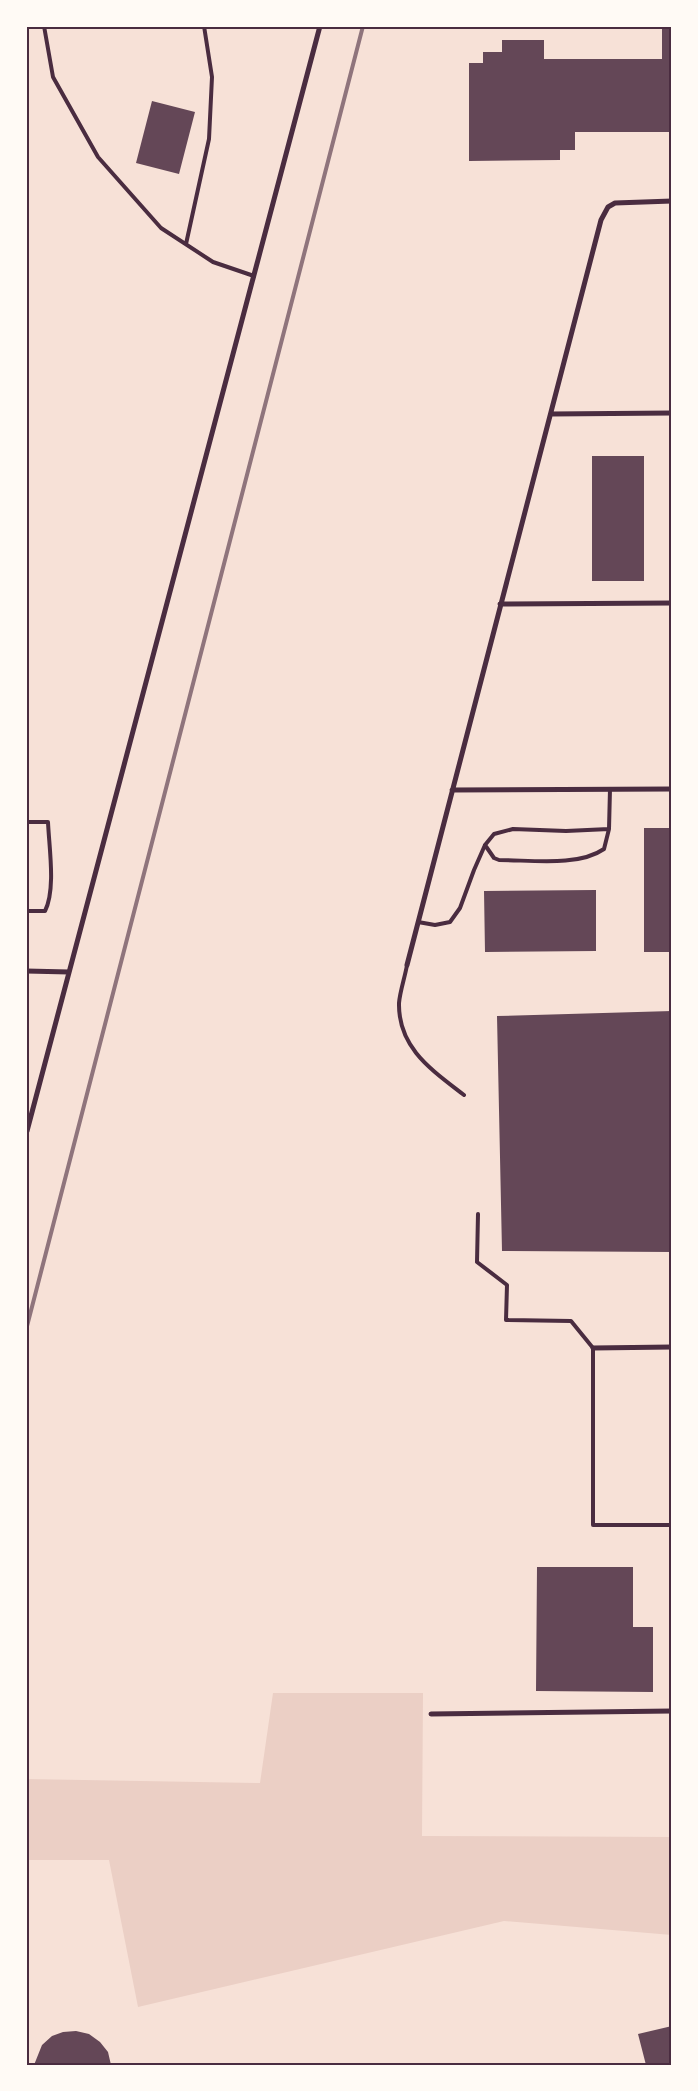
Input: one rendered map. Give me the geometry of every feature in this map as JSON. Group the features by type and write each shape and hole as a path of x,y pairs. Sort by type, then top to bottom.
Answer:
{"street":[{"path":"27,1133 320,26"},
{"path":"407,965 601,220 608,207 622,202 672,201"},
{"path":"551,414 672,414"},
{"path":"500,604 672,603"},
{"path":"452,790 672,789"},
{"path":"26,971 69,972"},
{"path":"593,1348 672,1347"},
{"path":"431,1714 672,1711"}],"lane":[{"path":"44,26 53,77 98,158 161,228 213,262 254,276"},
{"path":"186,244 209,139 212,77 204,26"},
{"path":"485,845 494,858 499,860 581,860 594,856 604,849 609,829 610,789"},
{"path":"26,822 48,822 50,902 45,911 26,910"},
{"path":"418,922 435,925 450,922 460,908 485,845 494,834 513,829 566,831 609,829"},
{"path":"407,965 399,1003 403,1033 422,1061 464,1095"},
{"path":"478,1214 477,1262 507,1285 506,1320 571,1321 593,1348 593,1525 672,1525"}],"shaded area":[{"path":"273,1693 423,1693 422,1836 672,1837 672,1935 504,1921 138,2007 109,1860 26,1860 26,1779 260,1783"}],"building":[{"path":"662,29 672,29 672,132 575,132 575,150 560,150 560,160 469,161 469,63 483,63 483,52 502,52 502,40 544,40 544,59 662,59"},
{"path":"152,101 195,112 179,174 136,163"},
{"path":"592,456 644,456 644,581 592,581"},
{"path":"644,828 672,828 672,952 644,952"},
{"path":"596,890 596,951 485,952 484,891"},
{"path":"672,1011 672,1252 502,1251 497,1016"},
{"path":"537,1567 633,1567 633,1627 653,1627 653,1692 536,1691"},
{"path":"672,2026 672,2065 646,2065 638,2034"},
{"path":"76,2031 89,2034 100,2042 108,2052 111,2065 34,2065 42,2045 52,2036 63,2032"}],"railway":[{"path":"26,1330 363,26"}]}
